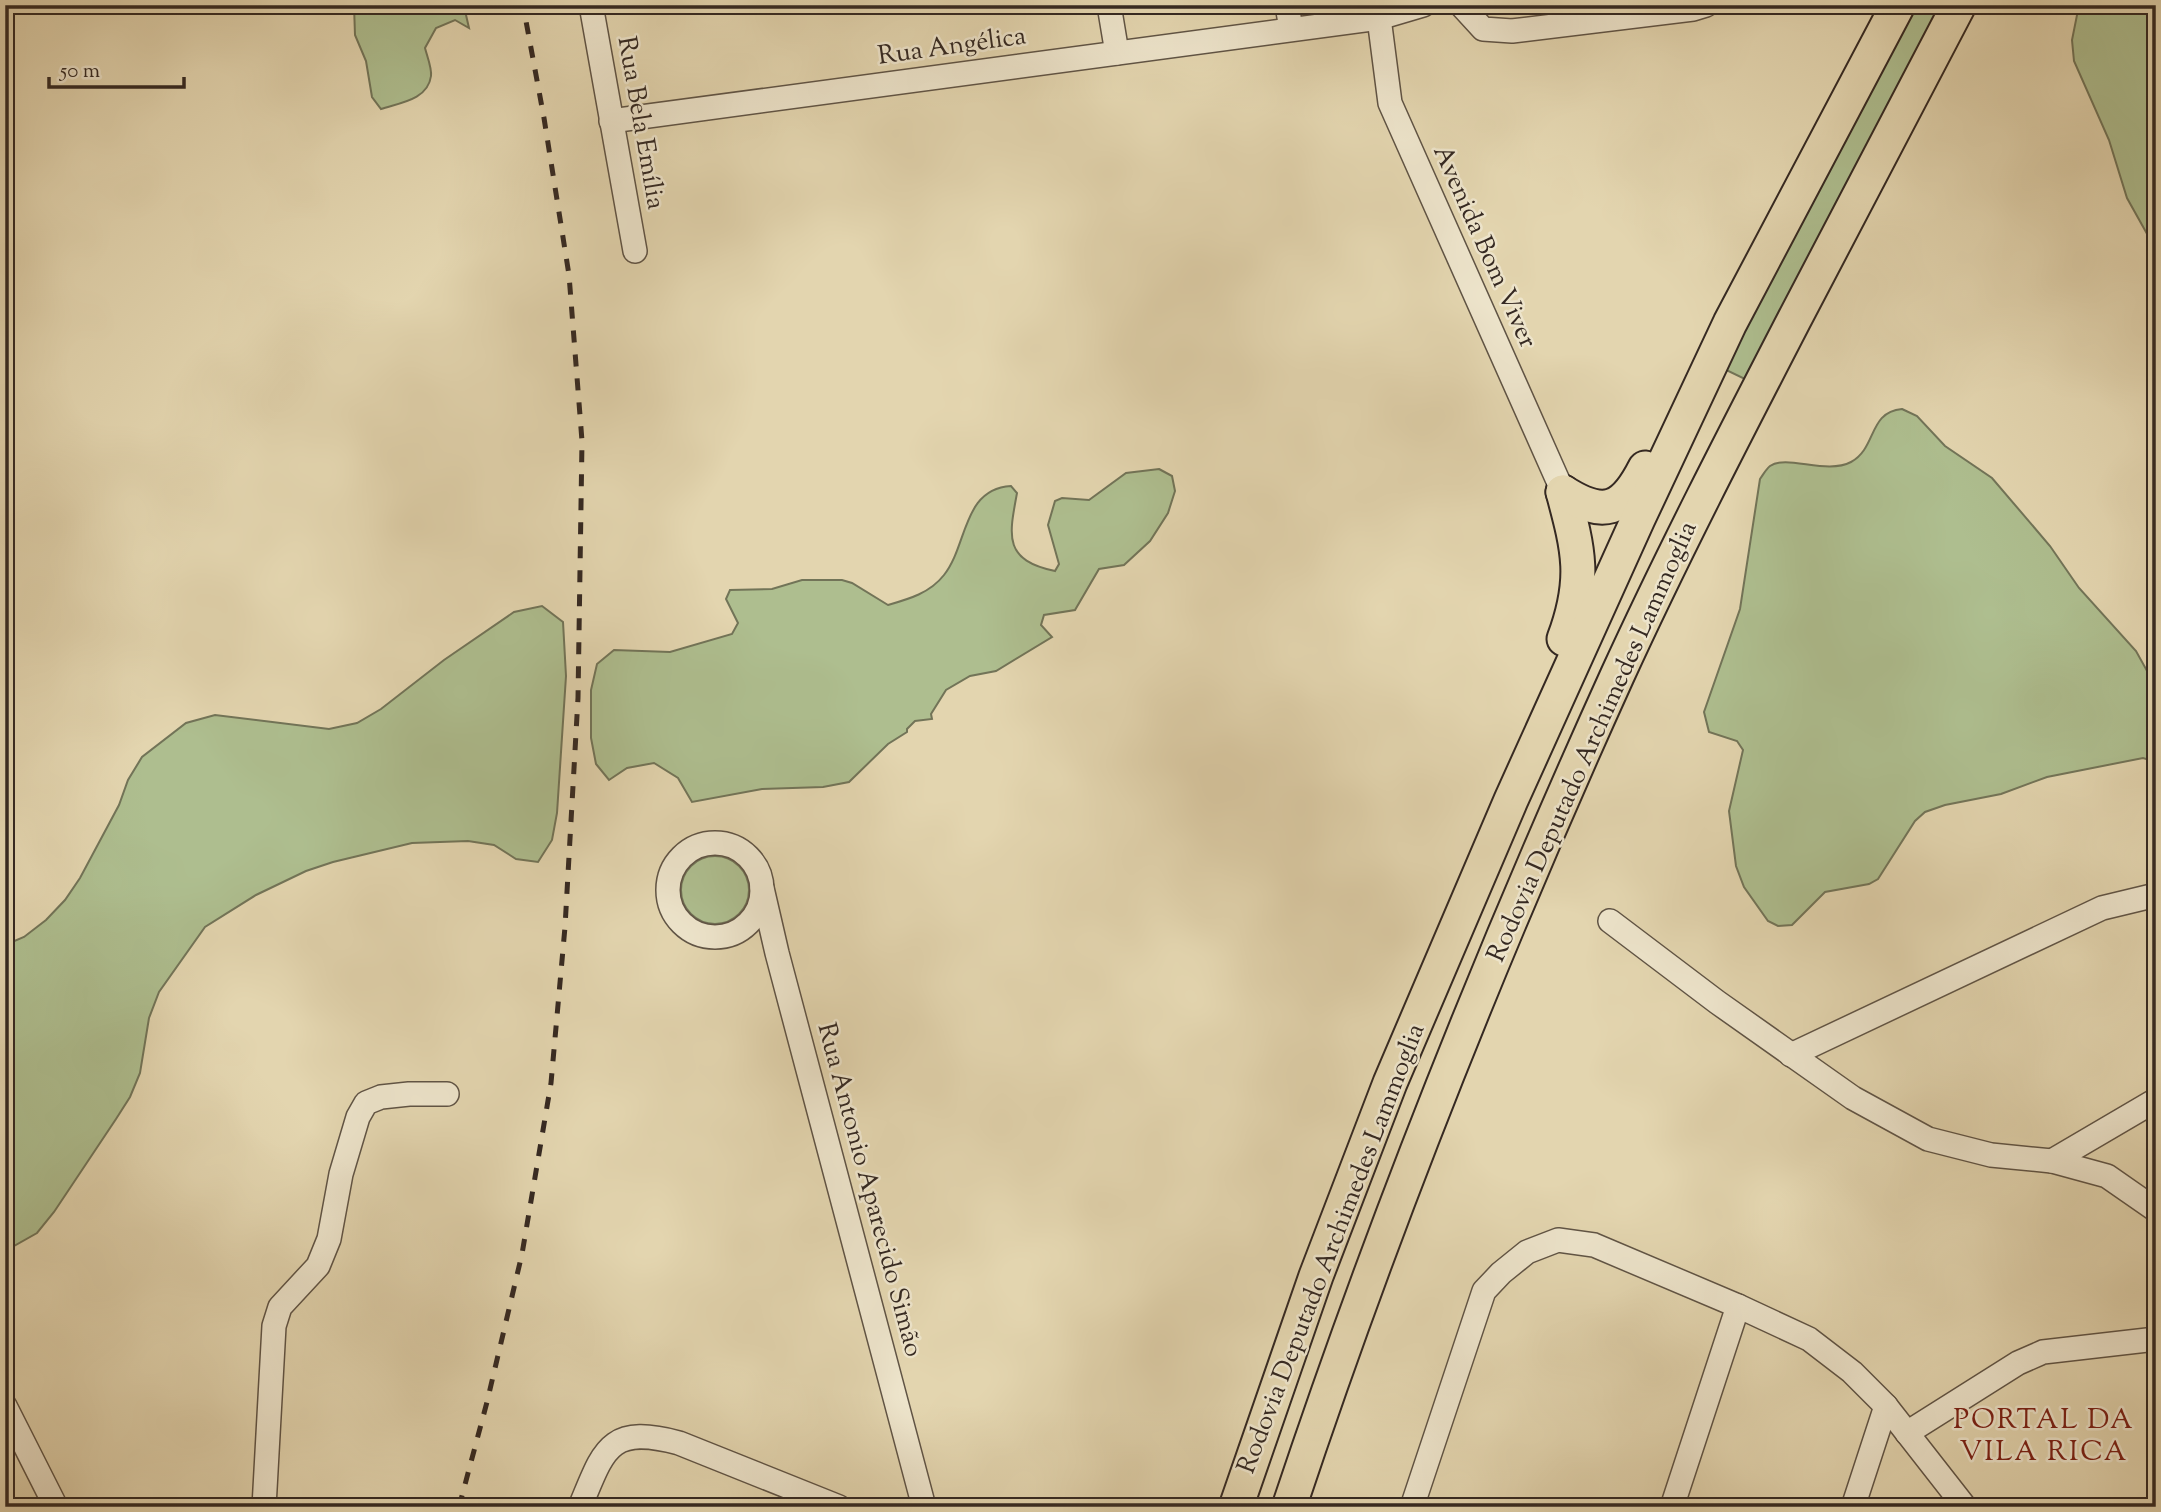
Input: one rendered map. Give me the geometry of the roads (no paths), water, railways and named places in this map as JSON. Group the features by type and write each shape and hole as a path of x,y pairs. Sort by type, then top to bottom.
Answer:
{"highway":[{"name":"Rodovia Deputado Archimedes Lammoglia","path":"1236,1507 1316,1276 1390,1083 1511,800 1730,323 1898,5"},
{"name":"Rodovia Deputado Archimedes Lammoglia","path":"1289,1507 1320,1414 1431,1115 1581,758 1659,587 1742,421 1959,5"},
{"path":"1563,492 1586,505 1603,508 1620,504 1630,494 1696,371 1730,323"},
{"path":"1511,800 1529,734 1573,616 1578,593 1574,534 1563,492"}],"street":[{"name":"Rua Bela Emília","path":"591,5 635,251"},
{"path":"1109,5 1117,53"},
{"path":"1287,5 1291,29"},
{"name":"Rua Angélica","path":"611,121 1380,18 1423,5"},
{"path":"1461,5 1483,29 1512,32 1693,9 1706,5"},
{"name":"Avenida Bom Viver","path":"1380,18 1390,103 1563,492"},
{"name":"Rua Antonio Aparecido Simão","path":"743,927 729,934 713,937 684,925 674,913 668,898 668,882 674,867 684,855 697,846 712,843 741,851 752,860 759,874 777,953 924,1507"},
{"path":"762,888 757,910 743,927 777,953"},
{"path":"1791,1055 2102,908 2156,895"},
{"path":"1610,921 1717,1002 1853,1098 1928,1139 1991,1155 2052,1161 2107,1177 2156,1210"},
{"path":"264,1507 274,1326 280,1307 318,1266 329,1239 341,1174 358,1117 366,1103 380,1097 447,1094"},
{"path":"2052,1161 2156,1100"},
{"path":"1412,1507 1484,1291 1527,1252 1558,1240 1594,1245 1809,1339 1852,1372 1886,1406 1965,1507"},
{"path":"1672,1507 1738,1306"},
{"path":"1907,1433 2018,1363 2043,1352 2156,1339"},
{"path":"5,1406 56,1507"},
{"path":"1853,1507 1886,1406"},
{"path":"580,1507 608,1448 618,1441 632,1437 656,1437 679,1443 839,1507"}],"railway":[{"path":"459,1507 522,1254 551,1083 565,927 578,698 582,441 569,275 523,5"}],"district":[{"name":"PORTAL DA VILA RICA","path":"2044,1437"}]}
